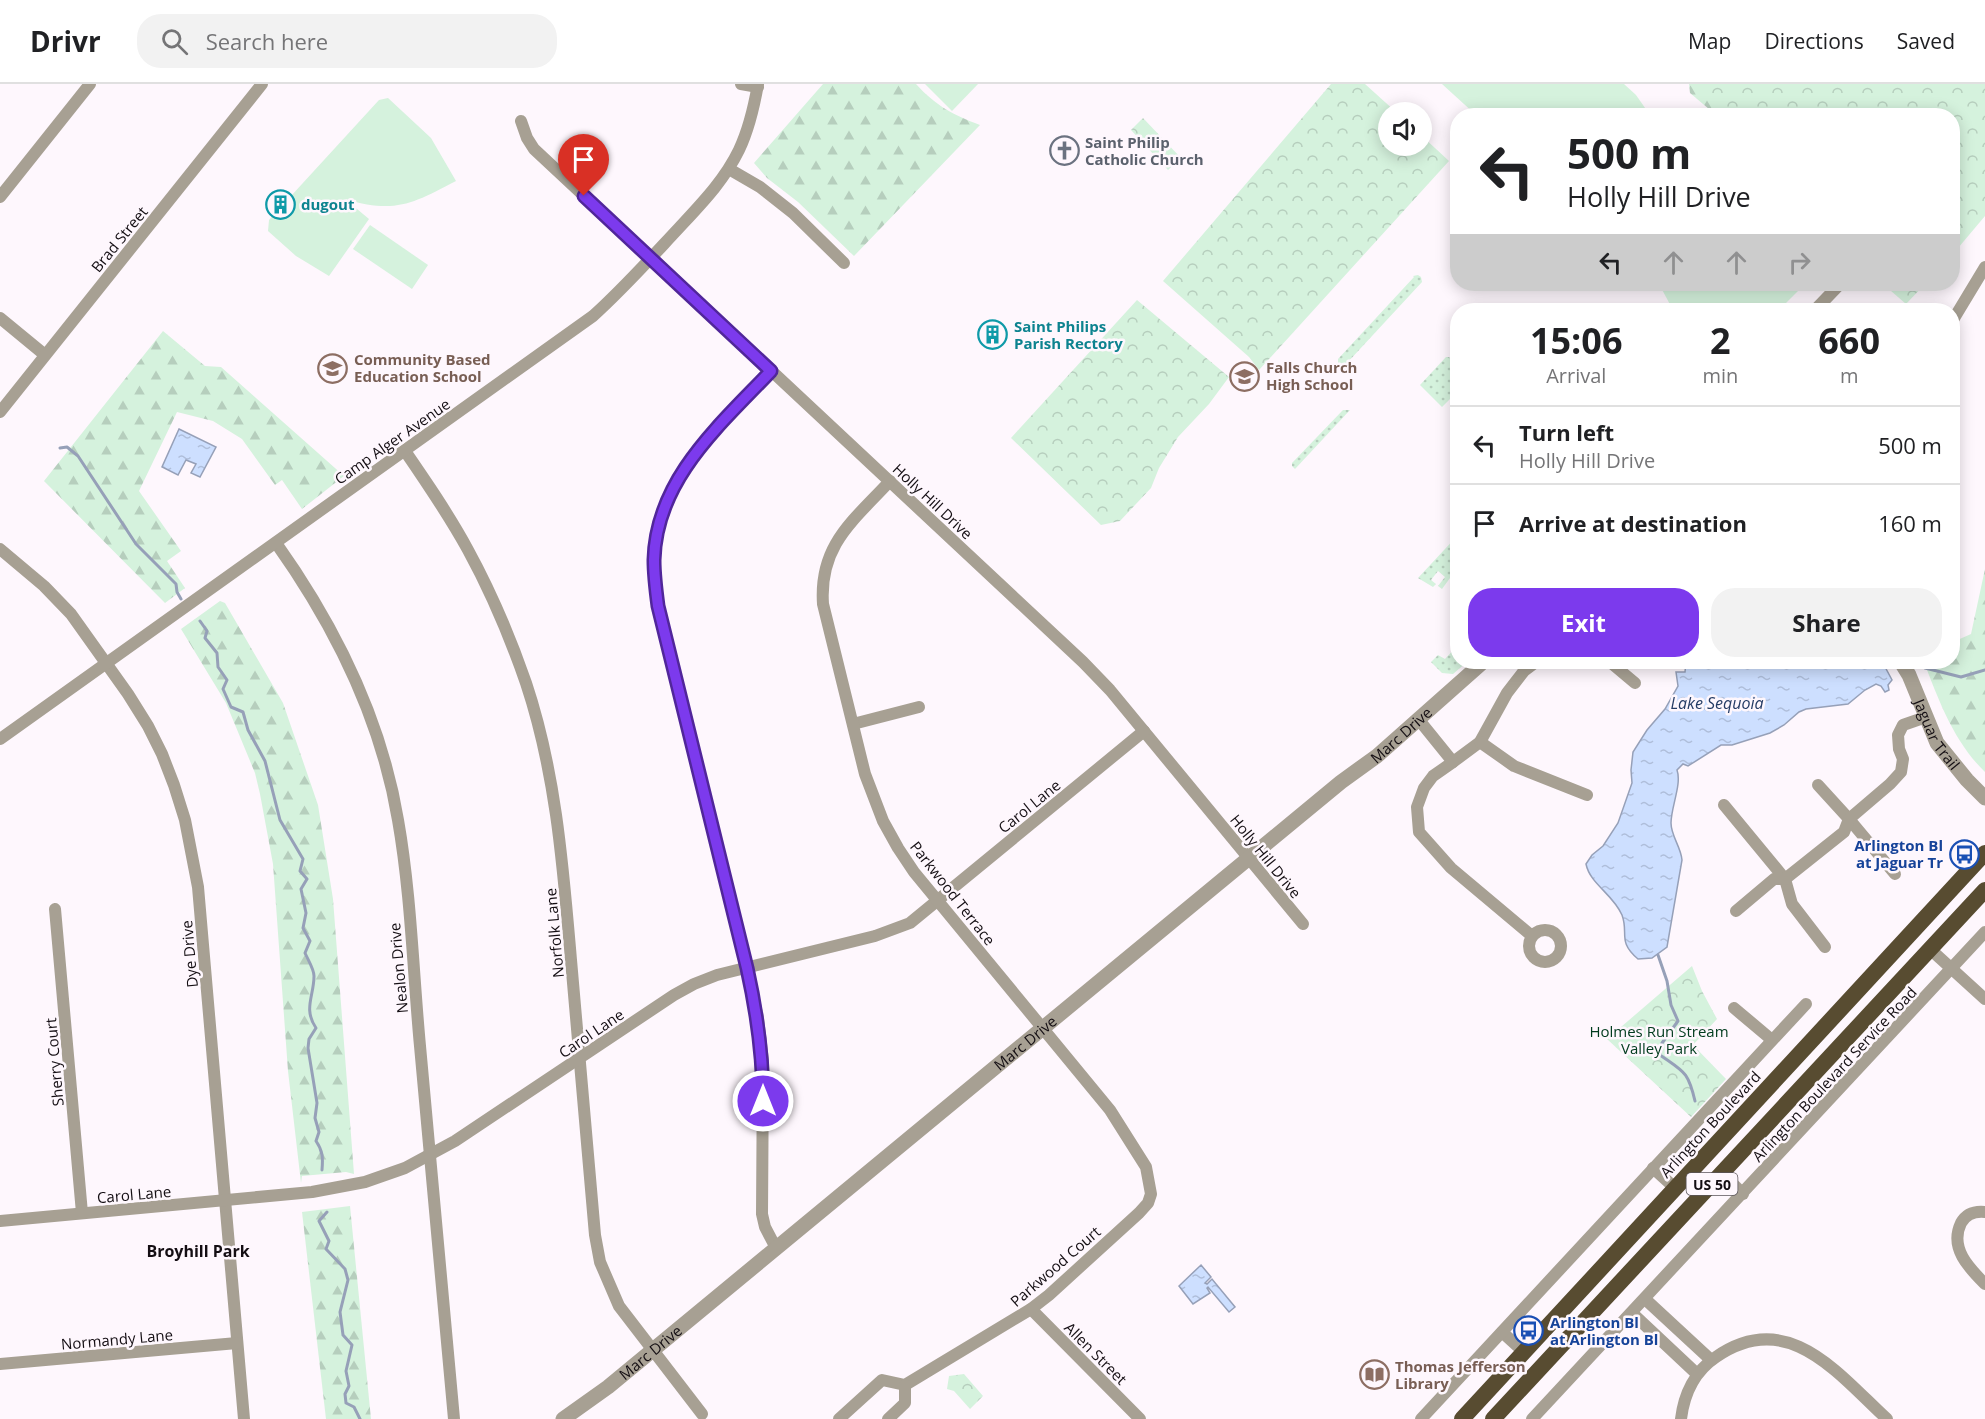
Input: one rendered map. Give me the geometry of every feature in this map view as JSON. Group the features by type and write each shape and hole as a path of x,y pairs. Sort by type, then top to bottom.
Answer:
{"highway":[{"name":"Arlington Boulevard","path":"1462,1419 1985,853"},
{"name":"US 50","path":"1493,1419 1985,890"}],"street":[{"path":"0,197 90,84"},
{"name":"Brad Street","path":"0,412 262,84"},
{"path":"741,84 758,85"},
{"name":"Camp Alger Avenue","path":"0,739 592,316 617,294 714,190 729,169 748,130 758,85"},
{"name":"Holly Hill Drive","path":"521,122 534,149 1083,662 1110,690 1303,924"},
{"path":"729,169 760,187 794,213 844,263"},
{"path":"1960,308 1985,267"},
{"path":"1822,303 1833,291"},
{"path":"0,318 45,355"},
{"path":"771,371 706,440 680,475 662,514 654,558 654,576 658,606 758,1018 763,1061 762,1214 765,1227 776,1248"},
{"name":"Norfolk Lane","path":"405,451 445,510 489,591 507,632 536,717 553,788 560,833 595,1235 600,1262 618,1306 702,1414"},
{"name":"Parkwood Terrace","path":"890,481 842,534 827,560 824,575 823,604 865,774 883,820 914,872 1110,1110 1146,1167 1151,1194"},
{"name":"Nealon Drive","path":"276,543 299,575 340,644 372,718 391,783 403,851 454,1419"},
{"name":"Dye Drive","path":"0,549 44,586 71,614 128,694 157,744 185,820 198,887 244,1419"},
{"name":"Marc Drive","path":"563,1419 608,1388 1341,782 1377,756 1475,669"},
{"path":"1527,669 1507,693 1480,742 1432,776 1424,788 1417,807 1419,832 1450,868 1532,936"},
{"path":"1618,669 1635,683"},
{"name":"Jaguar Trail","path":"1904,669 1936,743 1961,774 1985,798"},
{"path":"852,724 919,708"},
{"path":"1736,911 1774,879 1785,879 1844,832 1849,819 1901,772 1903,759 1899,749 1898,735 1903,725 1926,717"},
{"path":"1419,720 1453,762"},
{"name":"Carol Lane","path":"0,1221 337,1189 405,1168 455,1142 684,990 717,975 875,936 899,929 917,919 1144,731"},
{"path":"1480,742 1514,766 1587,795"},
{"path":"1818,785 1895,874"},
{"path":"1724,805 1785,879 1792,904 1825,947"},
{"name":"Sherry Court","path":"55,909 82,1213"},
{"name":"Arlington Boulevard Service Road","path":"1532,1419 1985,932"},
{"path":"1930,949 1985,999"},
{"path":"1421,1419 1806,1004"},
{"path":"1734,1008 1772,1040"},
{"path":"1653,1168 1675,1188"},
{"path":"1722,1173 1743,1194"},
{"name":"Parkwood Court","path":"905,1385 1031,1309 1138,1213 1148,1203 1151,1194"},
{"path":"1985,1212 1976,1211 1964,1219 1958,1238 1962,1257 1970,1270 1985,1284"},
{"path":"1645,1299 1711,1360"},
{"name":"Allen Street","path":"1031,1309 1140,1419"},
{"path":"1632,1313 1697,1374"},
{"path":"1502,1332 1524,1352"},
{"path":"1681,1419 1687,1394 1697,1374 1711,1360 1737,1345 1769,1340 1795,1344 1814,1353 1887,1419"},
{"name":"Normandy Lane","path":"0,1365 237,1343"},
{"path":"839,1419 882,1380 905,1385 905,1402 888,1419"}],"green space":[{"path":"823,84 916,84 945,109 980,125 854,256 798,202 767,178 754,163"},
{"path":"925,84 978,84 952,111"},
{"path":"1331,84 1365,84 1385,102 1378,102 1378,156 1432,156 1432,145 1449,161 1259,370 1249,357 1163,281"},
{"path":"1442,84 1624,84 1645,108 1468,108"},
{"path":"1689,84 1702,84 1728,108 1708,108 1690,93"},
{"path":"1701,84 1985,84 1985,216 1960,246 1960,108 1726,108"},
{"path":"388,98 431,138 456,181 427,196 403,204 377,206 345,199 369,219 329,276 296,256 268,231 269,220 379,100"},
{"path":"1143,118 1181,158 1168,170 1131,130"},
{"path":"370,225 428,265 412,289 353,249"},
{"path":"1418,275 1422,282 1341,370 1338,359 1413,276"},
{"path":"1663,291 1798,291 1786,303 1669,303"},
{"path":"1891,291 1918,291 1905,303"},
{"path":"1137,300 1229,377 1209,404 1178,437 1159,468 1151,488 1120,521 1101,525 1011,438"},
{"path":"163,331 205,366 221,367 344,476 302,509 282,480 275,485 242,439 213,421 177,412 139,491 181,551 167,561 185,588 165,603 44,481"},
{"path":"1446,357 1450,358 1450,399 1442,407 1420,385"},
{"path":"1343,410 1350,410 1295,469 1292,463"},
{"path":"1450,544 1450,578 1442,589 1438,586 1445,577 1438,571 1431,580 1436,584 1433,587 1418,578"},
{"path":"1985,569 1985,772 1964,748 1956,734 1927,669 1960,669 1960,639 1971,634"},
{"path":"220,601 225,603 283,703 318,805 333,899 354,1174 346,1172 302,1176 301,1183 288,1071 273,864 260,794 255,773 226,703 181,629"},
{"path":"1450,654 1450,669 1459,669 1453,674 1442,673 1431,662 1438,655 1445,659"},
{"name":"Holmes Run Stream Valley Park","path":"1692,966 1717,1019 1693,1045 1726,1079 1691,1117 1607,1039"},
{"path":"350,1206 371,1419 326,1419 302,1212"},
{"path":"964,1374 983,1396 970,1409 954,1391 947,1389 949,1376"}],"water":[{"path":"179,429 216,447 200,477 191,473 196,464 186,460 178,475 162,467"},
{"name":"Lake Sequoia","path":"1685,669 1886,669 1892,680 1888,685 1889,690 1885,692 1881,686 1876,684 1848,704 1806,709 1770,733 1732,745 1721,745 1688,766 1683,764 1677,770 1678,782 1671,823 1682,860 1667,947 1652,958 1638,959 1626,942 1622,915 1592,877 1586,864 1592,855 1603,846 1618,823 1632,783 1633,752 1647,730 1665,709 1678,686 1676,672 1685,672"},
{"path":"1201,1265 1211,1277 1205,1283 1207,1284 1212,1279 1235,1307 1229,1312 1208,1287 1210,1293 1193,1304 1179,1286"}],"waterway":[{"path":"60,448 67,447 78,456 136,544 176,584 181,599"},
{"path":"200,621 207,631 205,638 217,653 218,667 227,680 223,689 231,707 243,712 248,730 265,761 280,820 303,859 300,871 307,879 301,889 306,913 303,928 310,941 305,953 314,973 310,1015 316,1028 309,1039 308,1048 317,1103 315,1118 319,1132 316,1141 322,1155 322,1170"},
{"path":"1929,669 1961,677 1985,670"},
{"path":"1658,955 1667,981 1671,1005 1678,1021 1662,1043 1660,1055 1684,1073 1695,1101"},
{"path":"327,1212 319,1221 329,1241 326,1249 345,1269 348,1280 340,1312 343,1335 352,1345 346,1371 349,1386 345,1394 346,1403 354,1407 360,1419"}],"place":[{"name":"Saint Philip Catholic Church","path":"1064,151"},
{"name":"dugout","path":"280,204"},
{"name":"Saint Philips Parish Rectory","path":"993,335"},
{"name":"Community Based Education School","path":"333,368"},
{"name":"Falls Church High School","path":"1245,376"},
{"name":"Arlington Bl at Jaguar Tr","path":"1964,854"},
{"name":"Arlington Bl at Arlington Bl","path":"1529,1331"},
{"name":"Thomas Jefferson Library","path":"1374,1375"}],"district":[{"name":"Broyhill Park","path":"198,1251"}],"route":[{"path":"584,196 771,371 692,456 680,475 662,514 654,558 658,606 758,1018 763,1061 763,1101"}]}
